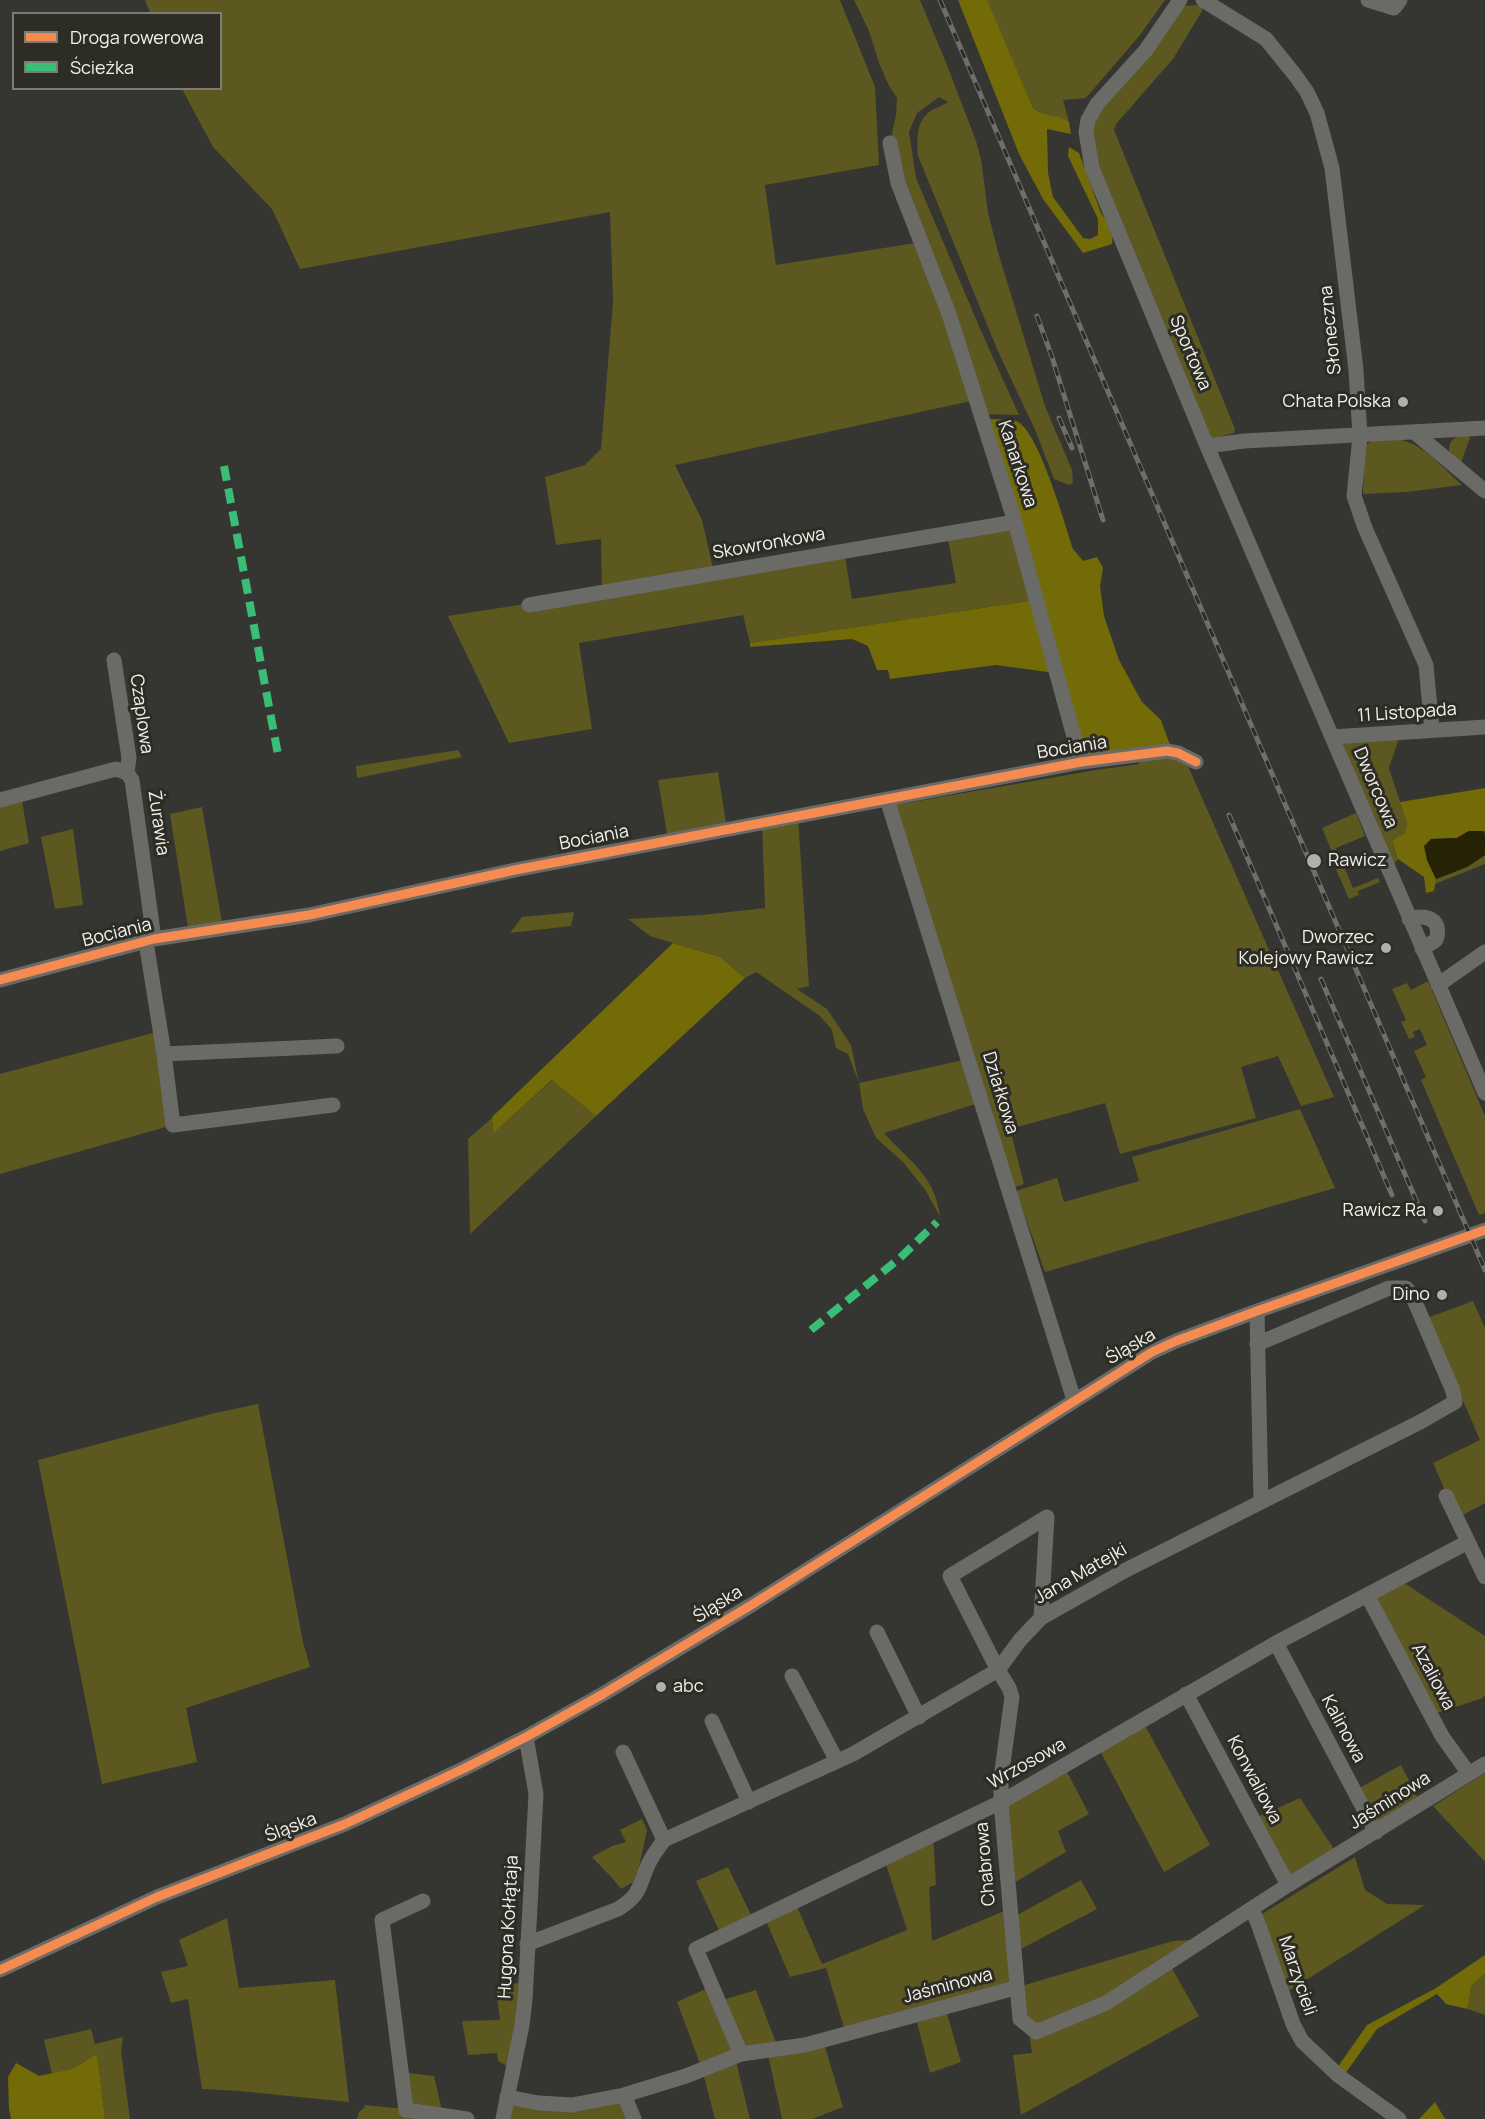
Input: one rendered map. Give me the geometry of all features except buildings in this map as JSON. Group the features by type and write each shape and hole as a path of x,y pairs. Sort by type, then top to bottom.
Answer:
{"street":[{"name":"Sportowa","path":"1180,0 1146,50 1097,104 1088,120 1086,132 1092,168 1207,446 1332,738"},
{"name":"Słoneczna","path":"1203,0 1266,39 1307,92 1317,113 1332,165 1356,370 1360,436 1354,496 1365,528 1426,665 1432,730"},
{"path":"1368,0 1394,8 1400,0"},
{"name":"Kanarkowa","path":"890,143 898,183 949,314 1015,522 1081,762"},
{"path":"1207,446 1244,441 1485,428"},
{"path":"1414,432 1485,491"},
{"name":"Skowronkowa","path":"529,604 1015,522"},
{"name":"Czaplowa","path":"114,660 129,758 127,773"},
{"name":"11 Listopada","path":"1332,738 1485,727"},
{"name":"Dworcowa","path":"1332,738 1485,1093"},
{"name":"Bociania","path":"0,980 150,940 309,915 514,870 1081,762 1167,751 1178,753 1196,762"},
{"name":"Żurawia","path":"0,800 116,769 127,773 132,780 150,940"},
{"name":"Działkowa","path":"887,799 1074,1400"},
{"path":"1409,919 1427,916 1436,925 1438,931 1436,940 1422,949"},
{"name":"Bociania","path":"150,940 173,1125 333,1105"},
{"path":"1438,985 1485,952"},
{"path":"164,1054 337,1046"},
{"name":"Śląska","path":"0,1970 157,1897 345,1824 464,1769 526,1737 603,1694 724,1621 1152,1352 1257,1311 1485,1230"},
{"name":"Jana Matejki","path":"664,1840 837,1761 919,1717 998,1670 1020,1640 1041,1618 1126,1570 1455,1402 1450,1384 1410,1291 1406,1288 1389,1288 1257,1344"},
{"path":"1257,1311 1261,1502"},
{"path":"1446,1496 1485,1577"},
{"name":"Chabrowa","path":"1015,1988 1000,1802 1012,1697 950,1576 1047,1518 1041,1618"},
{"name":"Wrzosowa","path":"741,2054 696,1949 1000,1802 1276,1643 1468,1542"},
{"name":"Azaliowa","path":"1367,1595 1442,1736 1469,1774"},
{"path":"877,1632 919,1717"},
{"name":"Kalinowa","path":"1276,1643 1376,1832"},
{"path":"792,1676 837,1761"},
{"name":"Konwaliowa","path":"1186,1694 1288,1885"},
{"path":"712,1721 748,1802"},
{"name":"Hugona Kołłątaja","path":"503,2119 522,2025 528,1944 536,1794 526,1737"},
{"path":"528,1944 618,1909 632,1901 642,1883 647,1867 664,1840 623,1752"},
{"name":"Jaśminowa","path":"507,2097 539,2103 572,2105 624,2095 686,2076 741,2054 806,2044 1015,1988 1020,2019 1036,2032 1106,2003 1288,1885 1485,1764"},
{"path":"423,1901 382,1920 406,2110 467,2119"},
{"name":"Marzycieli","path":"1248,1911 1255,1917 1259,1926 1293,2024 1302,2041 1339,2076 1399,2119"},
{"path":"624,2095 634,2119"}],"shaded area":[{"path":"145,0 840,0 875,87 879,165 765,185 776,265 922,242 890,143 897,98 889,86 869,31 854,0 920,0 976,141 981,159 988,213 998,252 1045,406 1072,470 1073,483 1069,485 1054,479 1036,432 997,349 918,156 918,134 923,118 948,102 939,97 917,113 909,132 916,178 1019,415 980,414 976,400 675,465 702,520 714,573 844,551 852,599 956,583 947,534 1015,522 1035,600 750,643 743,615 579,643 592,729 509,743 448,616 602,592 601,539 556,545 545,477 585,465 601,449 613,302 610,212 300,269 272,209 213,147 183,90 222,90 222,12 150,12"},
{"path":"958,0 987,0 1033,108 1069,122 1071,134 1047,129 1048,173 1053,197 1083,238 1090,239 1098,235 1098,219 1068,156 1069,147 1079,153 1101,213 1113,230 1112,244 1083,253 1043,199 1019,154"},
{"path":"986,0 1165,0 1140,35 1086,98 1063,100 1069,122 1033,108"},
{"path":"1183,6 1203,7 1202,11 1173,59 1116,124 1114,130 1235,429 1234,433 1213,438 1210,438 1095,161 1091,136 1097,114"},
{"path":"990,419 1015,421 1026,430 1043,460 1073,549 1083,561 1097,557 1103,568 1100,586 1104,616 1119,660 1142,702 1161,720 1170,745 1081,762 1061,676 1048,672 996,665 890,679 888,670 877,670 868,646 852,639 750,647 750,643 1035,600 984,425"},
{"path":"1473,429 1459,469 1450,454 1450,444 1457,436"},
{"path":"1376,439 1398,439 1413,444 1428,454 1462,485 1406,492 1363,494 1364,450 1367,444"},
{"path":"1401,732 1389,768 1407,823 1405,833 1392,840 1398,859 1392,867 1343,743"},
{"path":"458,750 462,757 357,778 356,766"},
{"path":"1139,755 1184,757 1334,1097 1301,1106 1278,1056 1241,1067 1256,1118 1120,1154 1105,1103 1010,1129 1024,1184 1010,1189 982,1102 884,1133 927,1179 933,1190 940,1217 926,1191 903,1162 876,1138 863,1109 859,1083 968,1059 887,799 896,797 901,804 1139,764"},
{"path":"718,772 727,829 668,840 658,780"},
{"path":"1485,788 1485,831 1469,831 1457,838 1431,839 1427,860 1436,879 1434,891 1426,893 1424,877 1398,859 1392,840 1405,833 1407,823 1400,802"},
{"path":"21,794 29,843 0,851 0,800"},
{"path":"202,807 223,928 189,934 170,814"},
{"path":"1356,813 1365,836 1336,848 1353,888 1378,878 1380,882 1358,891 1359,895 1349,899 1331,858 1334,857 1322,828"},
{"path":"798,816 809,986 797,989 827,1009 851,1045 859,1083 848,1054 836,1048 832,1030 820,1016 756,972 745,978 720,957 650,936 628,919 702,915 765,908 762,823"},
{"path":"73,829 83,905 55,909 41,837"},
{"path":"1469,831 1483,831 1485,855 1467,867 1436,879 1427,860 1424,846 1431,839 1457,838"},
{"path":"1485,855 1485,864 1435,884 1436,879 1467,867"},
{"path":"574,912 571,926 510,933 522,917"},
{"path":"673,943 720,957 745,978 596,1116 552,1080 493,1133 492,1117"},
{"path":"1428,981 1485,1116 1485,1213 1479,1215 1421,1080 1426,1077 1414,1051 1427,1045 1420,1029 1413,1032 1415,1037 1409,1039 1401,1022 1406,1020 1392,989 1407,983 1411,990"},
{"path":"160,1031 173,1125 0,1174 0,1074"},
{"path":"553,1080 596,1116 470,1234 468,1139 492,1118 493,1132"},
{"path":"1300,1109 1335,1188 1045,1272 1016,1191 1057,1178 1064,1202 1139,1181 1132,1157"},
{"path":"1473,1301 1485,1328 1485,1503 1457,1518 1433,1463 1480,1440 1427,1318"},
{"path":"258,1404 303,1642 310,1667 186,1708 197,1762 102,1784 38,1460 215,1413"},
{"path":"1398,1579 1485,1636 1485,1695 1483,1698 1431,1715 1367,1595"},
{"path":"1142,1720 1210,1845 1164,1872 1098,1747"},
{"path":"1401,1765 1421,1804 1376,1832 1354,1791"},
{"path":"1064,1766 1089,1814 1058,1831 1066,1852 1007,1887 1001,1802"},
{"path":"1485,1773 1485,1862 1433,1806"},
{"path":"1300,1798 1338,1855 1288,1885 1253,1819"},
{"path":"642,1819 647,1830 639,1867 633,1882 621,1889 592,1857 612,1846 626,1842 620,1830"},
{"path":"933,1835 936,1885 929,1887 932,1941 1009,1909 1010,1919 1081,1880 1097,1909 1013,1953 1015,1988 945,2007 961,2062 930,2073 915,2015 846,2034 826,1968 790,1977 764,1916 795,1902 822,1964 907,1930 884,1858"},
{"path":"1355,1857 1365,1890 1387,1904 1425,1905 1287,1992 1262,1914"},
{"path":"728,1867 754,1921 722,1937 696,1881"},
{"path":"227,1918 239,1988 335,1980 349,2102 202,2089 188,1999 171,2003 161,1972 188,1966 179,1940"},
{"path":"1190,1940 1169,1963 1199,2016 1021,2115 1013,2055 1032,2053 1029,2034 1020,2019 1015,1988 1173,1941"},
{"path":"1485,1955 1485,1974 1471,1986 1468,2009 1446,2004 1437,1994 1377,2029 1345,2074 1337,2068 1367,2025 1436,1988"},
{"path":"1485,1974 1485,2015 1468,2009 1471,1986"},
{"path":"526,1981 513,2069 498,2061 497,2053 468,2055 462,2021 500,2020 496,1988"},
{"path":"712,1986 719,2001 756,1990 778,2048 823,2040 843,2107 812,2119 782,2119 767,2050 735,2057 750,2119 715,2119 702,2069 677,2002"},
{"path":"91,2029 95,2044 123,2037 121,2051 130,2119 105,2119 97,2054 72,2069 52,2074 44,2040"},
{"path":"97,2054 105,2119 11,2119 8,2077 16,2063 39,2076 72,2069"},
{"path":"401,2072 434,2076 442,2119 357,2119 365,2105 406,2109"},
{"path":"624,2095 634,2119 503,2119 507,2097 539,2103"},
{"path":"1435,2102 1445,2119 1419,2119"}],"railway":[{"path":"940,0 1485,1270"},
{"path":"1037,316 1103,520"},
{"path":"1059,418 1072,448"},
{"path":"1229,815 1392,1195"},
{"path":"1321,979 1425,1221"}],"marked path":[{"path":"224,466 279,760"},
{"path":"811,1330 900,1258 937,1222"}],"cycle path":[{"path":"0,980 154,939 309,915 515,870 1081,762 1167,751 1178,753 1196,762"},
{"path":"0,1970 157,1897 345,1824 526,1737 603,1694 753,1604 1152,1352 1257,1311 1485,1230"}],"place":[{"name":"Chata Polska","path":"1403,402"},
{"name":"Rawicz","path":"1314,861"},
{"name":"Dworzec Kolejowy Rawicz","path":"1386,948"},
{"name":"Rawicz Ra","path":"1438,1211"},
{"name":"Dino","path":"1442,1295"},
{"name":"abc","path":"661,1687"}]}
